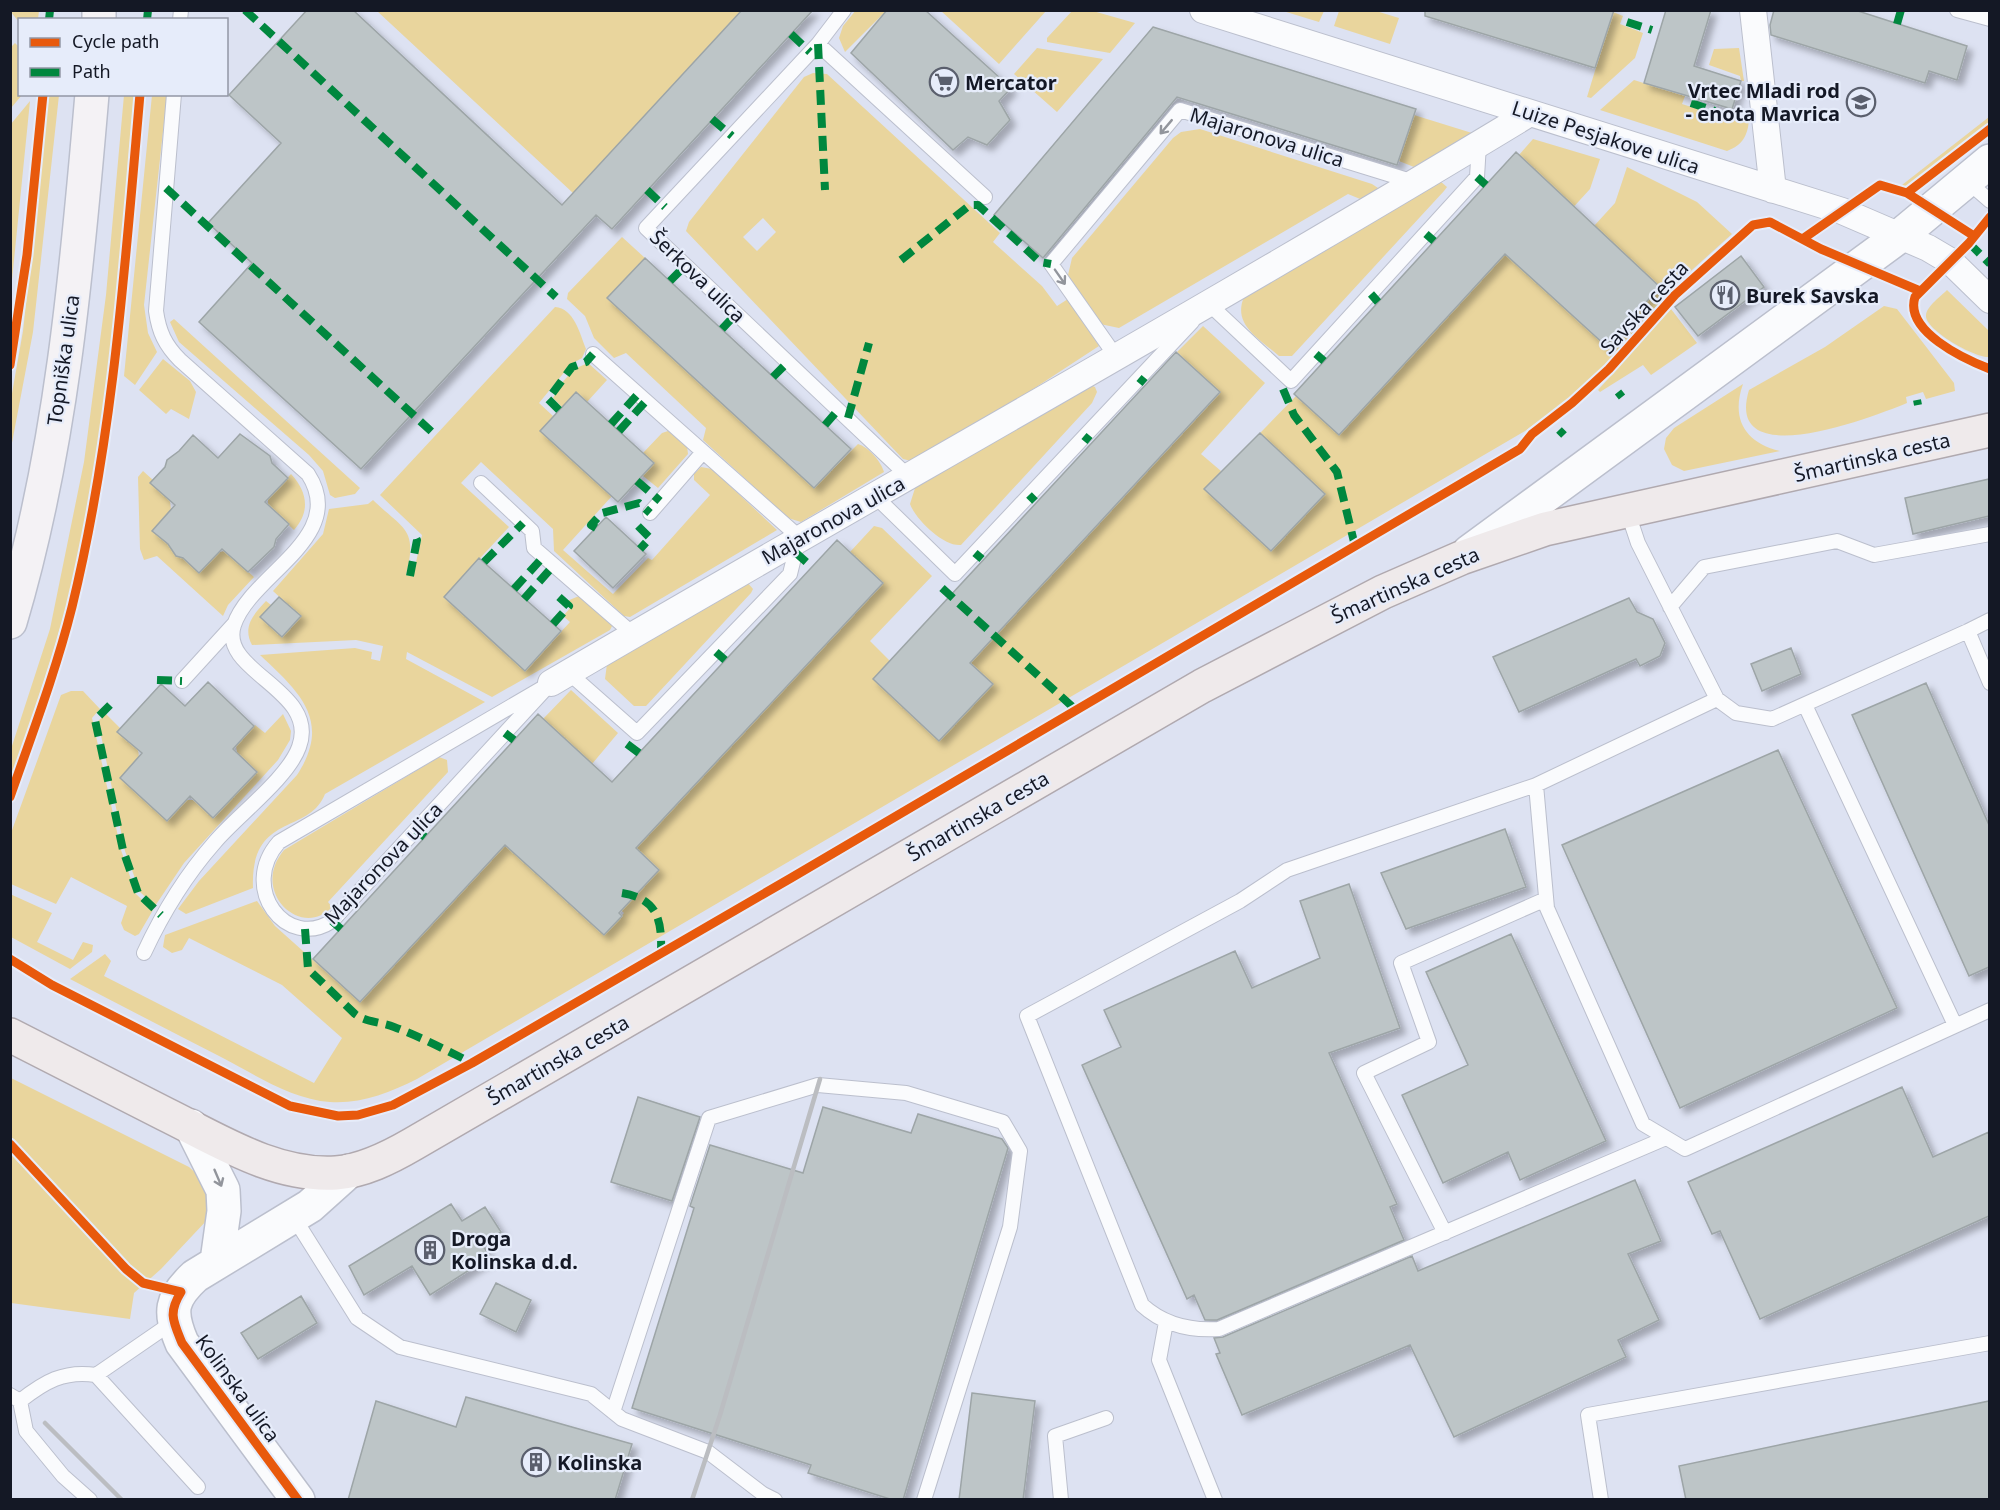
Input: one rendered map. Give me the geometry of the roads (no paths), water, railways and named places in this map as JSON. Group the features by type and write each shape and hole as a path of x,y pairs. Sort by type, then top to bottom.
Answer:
{"main road":[{"name":"Topniška ulica","path":"10,622 42,497 56,414 74,284 92,96"},
{"name":"Šmartinska cesta","path":"10,1035 270,1163 312,1172 349,1171 386,1159 413,1144 1202,686 1373,597 1461,558 1545,529 1989,430"}],"street":[{"name":"Luize Pesjakove ulica","path":"1203,10 1842,211 1901,235 1950,261 1989,300"},
{"path":"1753,10 1773,190"},
{"name":"Majaronova ulica","path":"560,678 799,537 876,497 1117,358 1530,113"},
{"path":"1461,558 1901,235 1982,181"},
{"path":"191,1126 222,1190 224,1211 217,1261"},
{"name":"Kolinska ulica","path":"298,1500 182,1343 173,1322 173,1305 186,1284 217,1261 310,1206 349,1171"}],"lane":[{"name":"Šerkova ulica","path":"844,10 818,44 646,228 909,477"},
{"path":"1957,10 1989,20"},
{"path":"818,44 986,197"},
{"path":"174,96 156,311 159,330 167,347 180,360 308,474 318,495 313,527 245,606 234,624 182,681"},
{"name":"Majaronova ulica","path":"1117,358 1051,264 1180,110 1416,182"},
{"path":"876,497 955,574 1209,304 1291,381 1477,177 1479,144"},
{"path":"560,678 637,733 790,574 799,537 593,354"},
{"path":"650,513 703,452"},
{"path":"481,483 532,531 534,548 633,634"},
{"path":"1627,510 1638,543 1717,699 1736,713 1772,719 1989,620"},
{"path":"1670,607 1704,567 1837,541 1874,555 1989,534"},
{"path":"144,953 161,915 191,870 215,841 289,765 300,746 302,728 295,708 234,647 232,638 234,624"},
{"path":"1968,631 1989,683"},
{"name":"Majaronova ulica","path":"560,678 332,921 315,930 305,929 287,921 270,906 262,880 268,856 279,842 560,678"},
{"path":"1666,1138 1219,1329 1197,1330 1166,1322 1142,1305 1027,1016 1240,901 1287,870 1536,785 1717,699"},
{"path":"1804,705 1955,1025"},
{"path":"1536,785 1547,908 1643,1124 1685,1149 1989,1010"},
{"path":"1445,1233 1365,1073 1429,1041 1401,963 1546,899"},
{"path":"614,1412 709,1118 818,1085 906,1093 1004,1122 1020,1151 1010,1227 924,1500"},
{"path":"293,1216 357,1318 400,1347 591,1394 622,1419 708,1452 763,1494 775,1500"},
{"path":"96,1375 173,1322"},
{"path":"1166,1322 1159,1360 1215,1500"},
{"path":"1601,1500 1588,1415 1989,1343"},
{"path":"90,1500 63,1476 26,1431 15,1398 59,1376 81,1373 96,1375 198,1487"},
{"path":"1061,1500 1055,1436 1106,1418"}],"railway":[{"path":"692,1500 720,1415 820,1079"},
{"path":"45,1423 122,1500"}],"place":[{"name":"Mercator","path":"944,82"},
{"name":"Vrtec Mladi rod - enota Mavrica","path":"1861,102"},
{"name":"Burek Savska","path":"1725,295"},
{"name":"Droga Kolinska d.d.","path":"430,1250"},
{"name":"Kolinska","path":"536,1462"}]}
